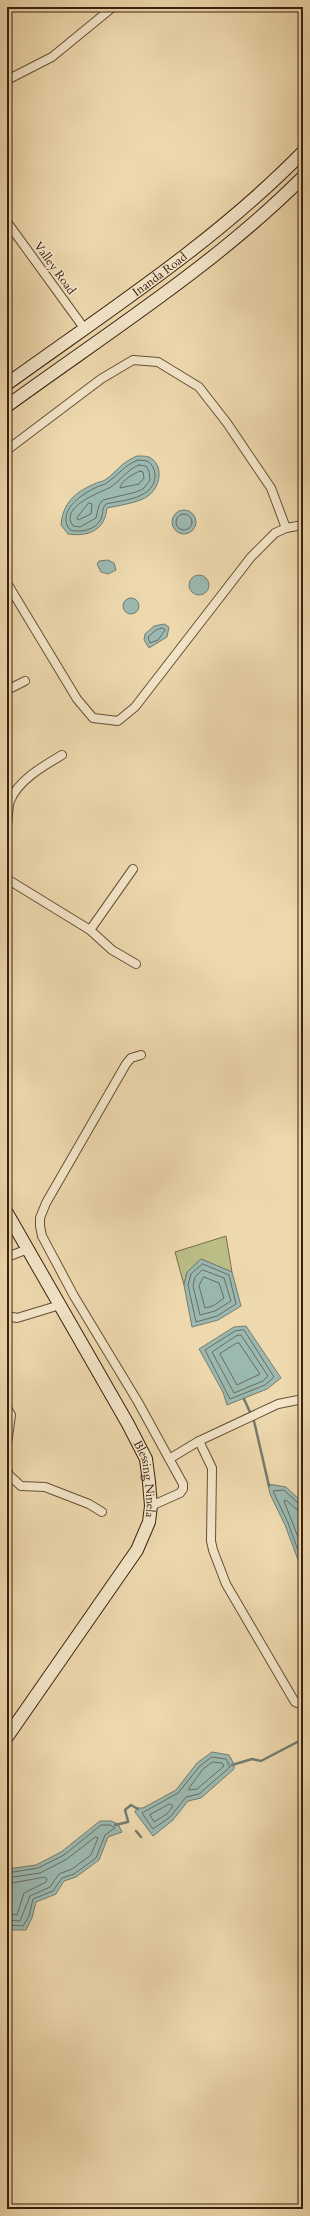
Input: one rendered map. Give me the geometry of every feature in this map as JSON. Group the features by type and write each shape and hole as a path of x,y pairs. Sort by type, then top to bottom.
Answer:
{"main road":[{"name":"Inanda Road","path":"7,384 212,234 264,190 303,152"},
{"name":"Inanda Road","path":"7,406 203,264 267,212 303,177"},
{"name":"Blessing Ninela","path":"7,1213 128,1424 146,1459 151,1506 149,1522 137,1550 7,1737"}],"street":[{"path":"7,80 52,57 113,7"},
{"name":"Valley Road","path":"7,222 84,328"},
{"path":"7,450 101,379 133,360 158,362 199,387 222,417 271,488 286,528"},
{"path":"7,582 77,699 93,718 118,721 136,706 251,557 275,533 286,528 303,525"},
{"path":"7,690 25,681"},
{"path":"7,826 11,800 20,787 40,769 62,755"},
{"path":"90,930 133,869"},
{"path":"7,879 90,930 108,947 136,964"},
{"path":"141,1055 131,1058 126,1064 46,1203 40,1226 42,1236 74,1296 138,1402 180,1476 183,1489 171,1498 151,1506"},
{"path":"7,1257 28,1249"},
{"path":"7,1316 17,1318 60,1305"},
{"path":"169,1459 199,1441 254,1414 278,1404 303,1400"},
{"path":"7,1408 11,1415 7,1444"},
{"path":"199,1441 212,1468 213,1550 226,1584 295,1702 303,1705"},
{"path":"7,1469 9,1475 21,1486 45,1487 89,1504 102,1512"}],"green space":[{"path":"226,1236 232,1272 201,1259 187,1272 184,1285 175,1252"}],"water":[{"path":"137,456 149,457 157,465 159,471 158,482 152,492 145,498 129,504 107,508 106,516 103,522 99,527 89,533 76,535 68,534 61,525 62,517 67,505 75,495 95,483 105,480 123,464"},
{"path":"184,510 189,511 195,517 195,527 189,533 184,534 179,533 173,527 172,522 173,517 179,511"},
{"path":"108,560 114,563 116,570 108,574 101,572 97,564 99,561"},
{"path":"199,575 206,578 209,585 206,592 199,595 192,592 189,585 192,578"},
{"path":"131,598 137,600 139,606 137,612 131,614 125,612 123,606 125,600"},
{"path":"164,624 169,627 167,637 149,648 144,640 145,634 154,626"},
{"path":"201,1259 232,1272 241,1306 218,1320 192,1327 184,1285 187,1272"},
{"path":"246,1326 281,1378 267,1389 227,1405 223,1392 199,1349 234,1327"},
{"path":"268,1484 286,1487 303,1503 303,1573 285,1525 270,1494"},
{"path":"212,1752 229,1755 234,1764 234,1769 201,1798 188,1801 173,1820 153,1836 135,1812 137,1808 143,1808 176,1790 197,1763"},
{"path":"100,1821 111,1821 118,1824 122,1832 108,1837 99,1860 76,1877 64,1881 56,1894 36,1902 32,1918 26,1930 10,1930 7,1927 7,1869 36,1865 61,1852"}],"waterway":[{"path":"244,1399 254,1421 269,1486"},
{"path":"232,1765 252,1759 261,1761 303,1739"},
{"path":"128,1821 125,1810 131,1805 138,1809"},
{"path":"115,1825 128,1822"},
{"path":"136,1831 141,1837"}]}
